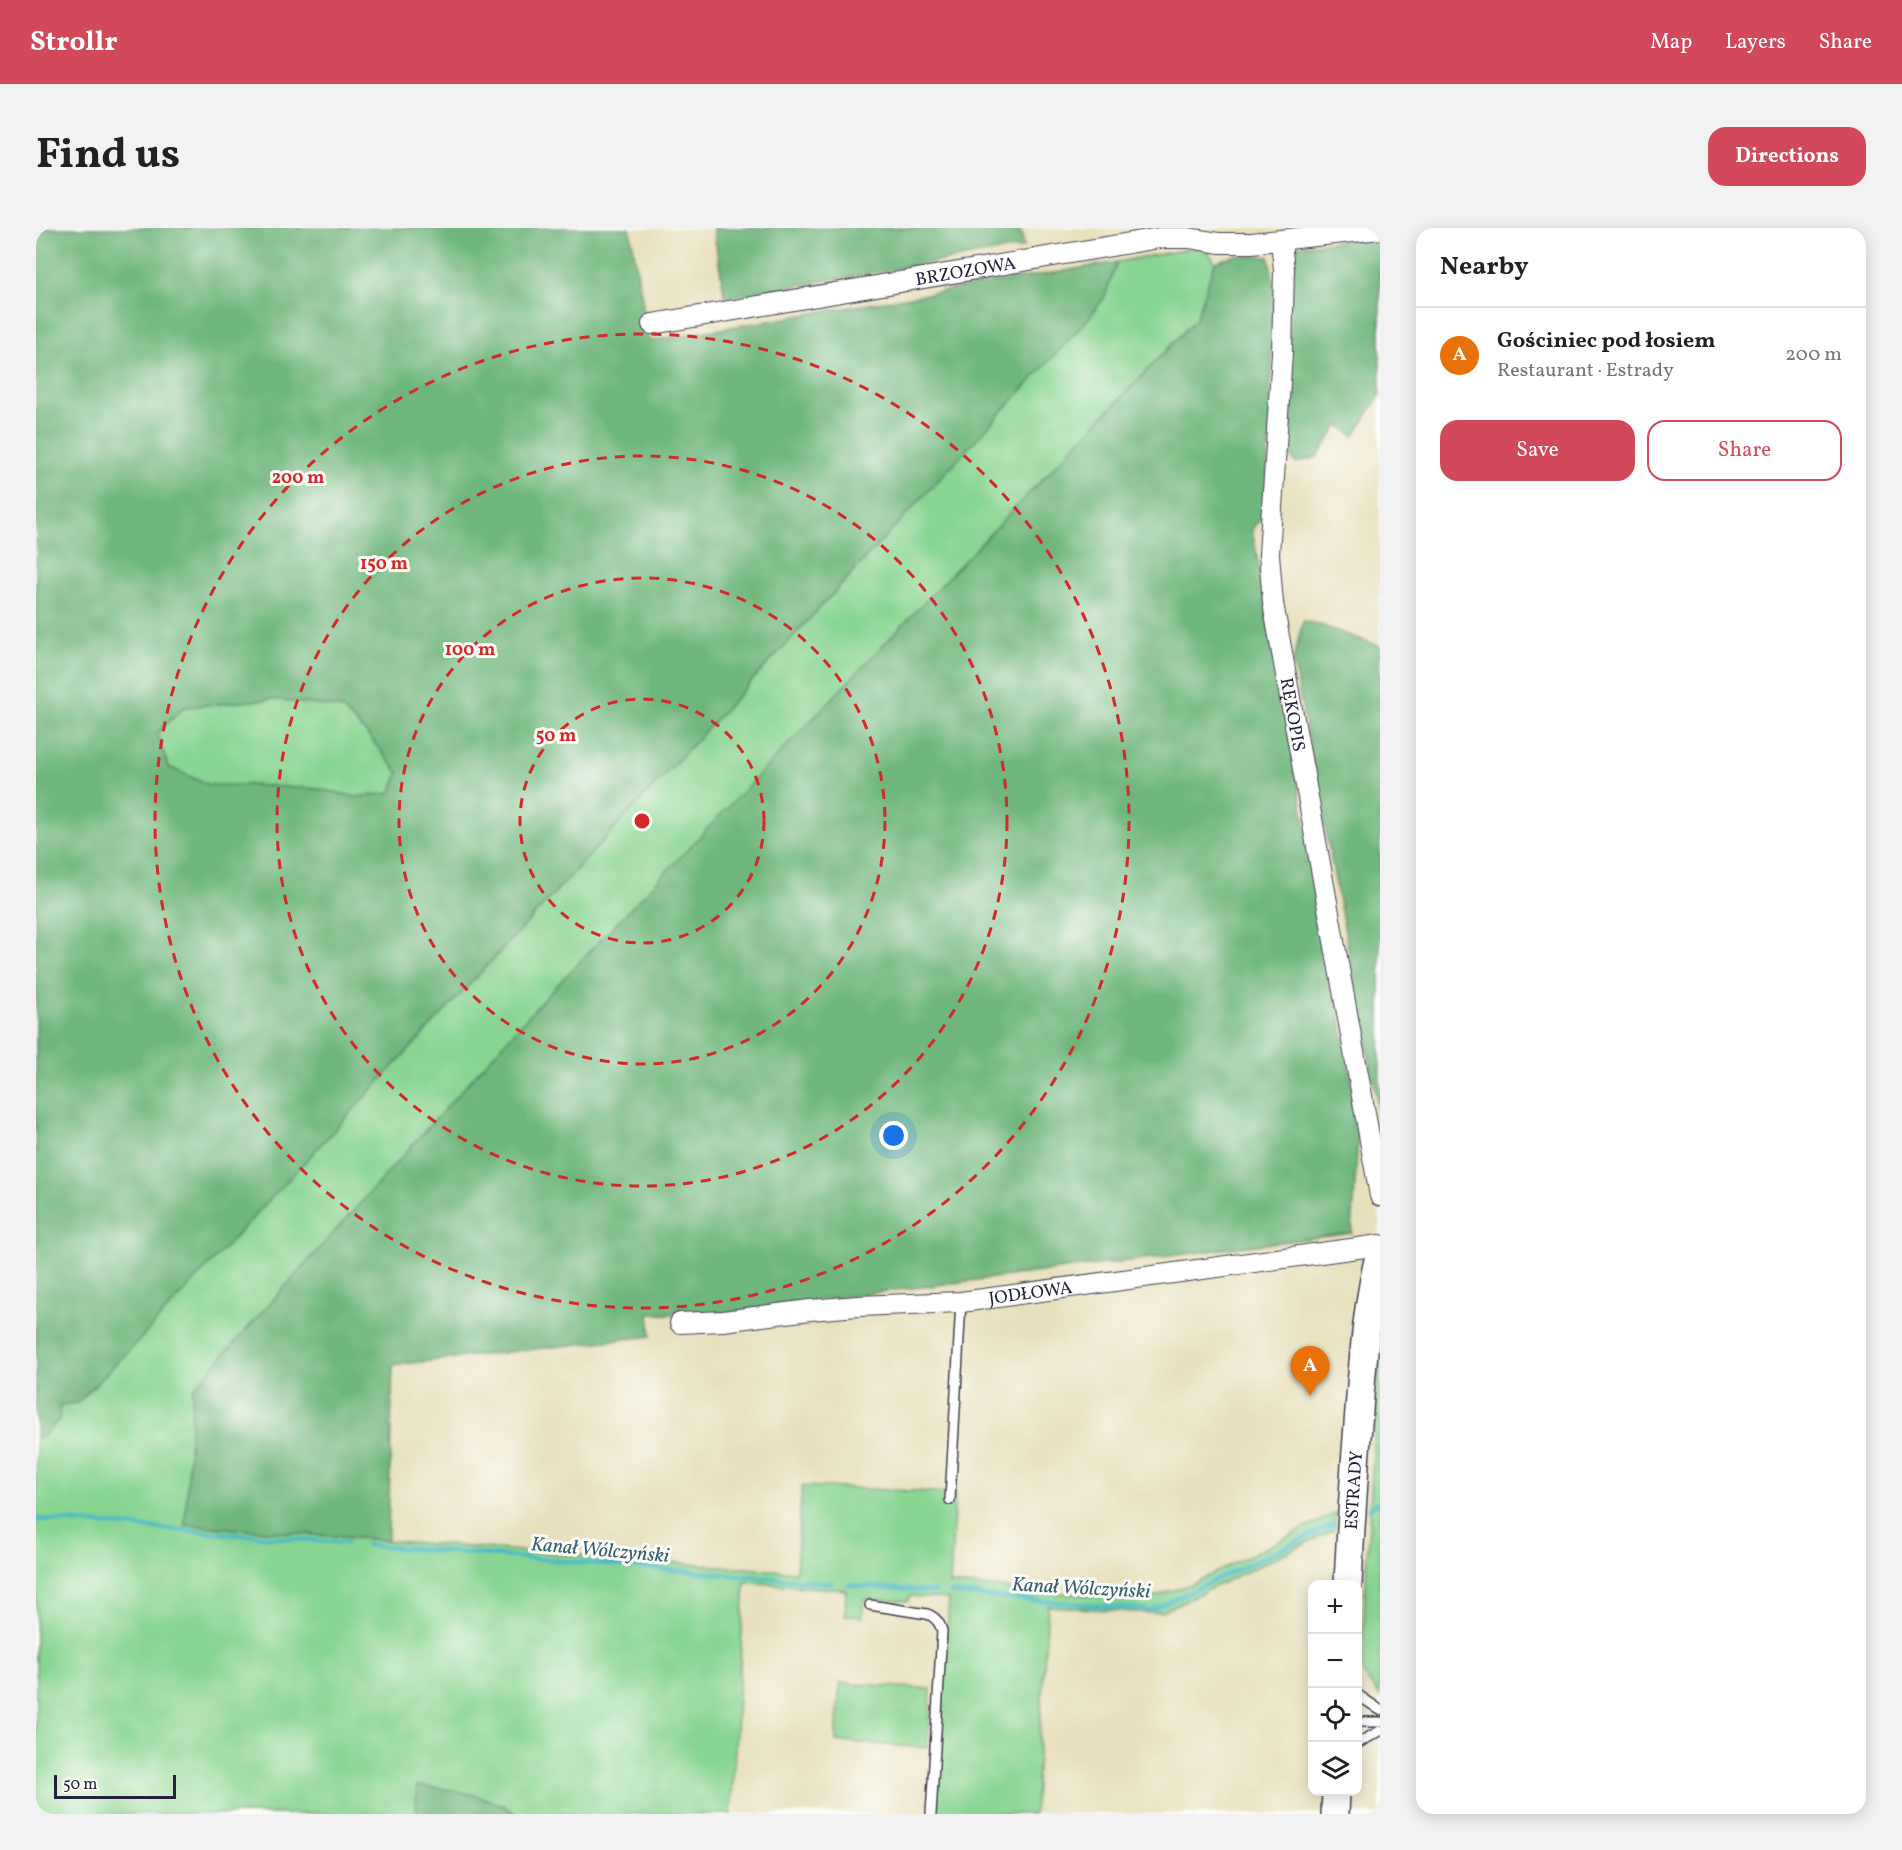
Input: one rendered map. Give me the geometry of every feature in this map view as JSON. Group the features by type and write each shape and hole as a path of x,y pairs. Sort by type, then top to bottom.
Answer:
{"main road":[{"name":"ESTRADY","path":"1348,1580 1366,1323 1371,1286 1380,1252"},
{"path":"1335,1814 1336,1796"}],"street":[{"name":"BRZOZOWA","path":"652,324 1159,238 1189,238 1235,243 1279,235 1380,229"},
{"name":"RĘKOPIS","path":"1279,235 1284,270 1282,353 1269,554 1270,581 1380,1197"},
{"name":"JODŁOWA","path":"680,1323 723,1321 858,1306 961,1302 1380,1245"}],"lane":[{"path":"950,1500 961,1302"},
{"path":"870,1605 927,1614 940,1624 942,1631 931,1814"},
{"path":"1362,1698 1380,1710"},
{"path":"1362,1722 1380,1722"},
{"path":"1360,1742 1380,1731"}],"green space":[{"path":"36,228 630,228 649,341 1117,262 1104,298 1088,319 142,1337 77,1403 60,1405 59,1420 43,1436 36,1438","holes":["273,699 341,708 368,735 399,773 391,793 356,797 319,789 209,785 168,767 157,733 184,707"]},
{"path":"713,228 1017,228 1022,234 1024,247 725,298"},
{"path":"1380,239 1380,395 1354,436 1339,425 1317,457 1295,463 1289,453 1289,338 1293,247 1337,241"},
{"path":"1204,246 1215,262 1196,319 993,532 185,1525 796,1572 802,1486 955,1493 950,1584 1145,1600 1194,1583 1336,1513 1334,1530 1161,1612 1048,1606 1034,1814 936,1814 949,1599 910,1596 908,1601 864,1599 862,1617 845,1615 846,1590 745,1582 731,1814 516,1814 503,1805 417,1786 416,1814 36,1814 36,1438 43,1436 60,1405 77,1403 142,1337 1088,319 1104,298 1117,262"},
{"path":"1236,255 1269,257 1275,289 1266,513 1252,529 1359,1122 1352,1233 711,1315 649,1314 651,1336 393,1365 388,1540 185,1525 193,1389 541,1002 1196,319 1215,262"},
{"path":"1303,621 1380,646 1380,1116 1293,660"},
{"path":"273,699 342,708 399,773 391,793 356,797 319,789 209,785 168,767 157,733 184,707"},
{"path":"1380,1325 1380,1696 1362,1671"},
{"path":"840,1683 931,1689 927,1748 836,1741"},
{"path":"417,1786 481,1797 516,1814 416,1814"}],"waterway":[{"name":"Kanał Wólczyński","path":"1369,1508 1380,1502"},
{"name":"Kanał Wólczyński","path":"36,1519 347,1543"},
{"name":"Kanał Wólczyński","path":"950,1593 1151,1610 1335,1524"},
{"name":"Kanał Wólczyński","path":"366,1545 832,1583"},
{"name":"Kanał Wólczyński","path":"849,1585 936,1592"}],"place":[{"name":"Gościniec pod łosiem","path":"1310,1396"}]}
